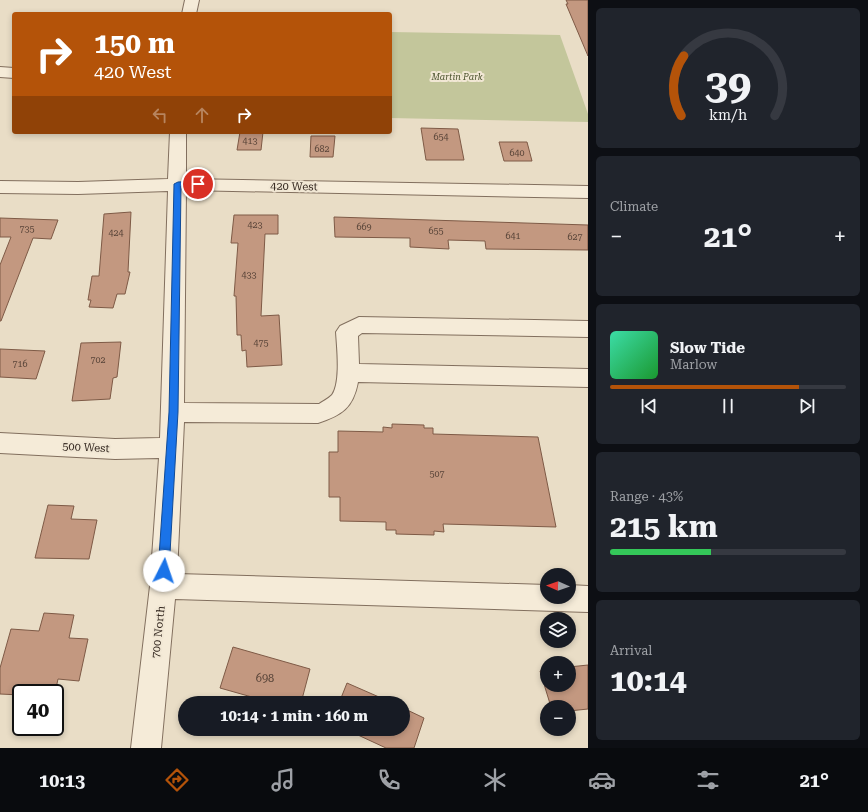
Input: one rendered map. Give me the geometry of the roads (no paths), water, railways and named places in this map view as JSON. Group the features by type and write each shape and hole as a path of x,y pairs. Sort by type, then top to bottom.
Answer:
{"street":[{"path":"189,12 192,0"},
{"path":"0,72 12,73"},
{"name":"700 North","path":"146,748 162,586 174,412 178,134"},
{"name":"420 West","path":"0,187 78,188 178,184 588,192"},
{"path":"174,412 318,414 334,408 345,395 348,373 347,332 359,324 588,329"},
{"path":"348,373 587,383"},
{"name":"500 West","path":"0,443 114,449 172,448"},
{"path":"162,586 588,599"}],"park label":[{"name":"Martin Park","path":"457,77"}]}
